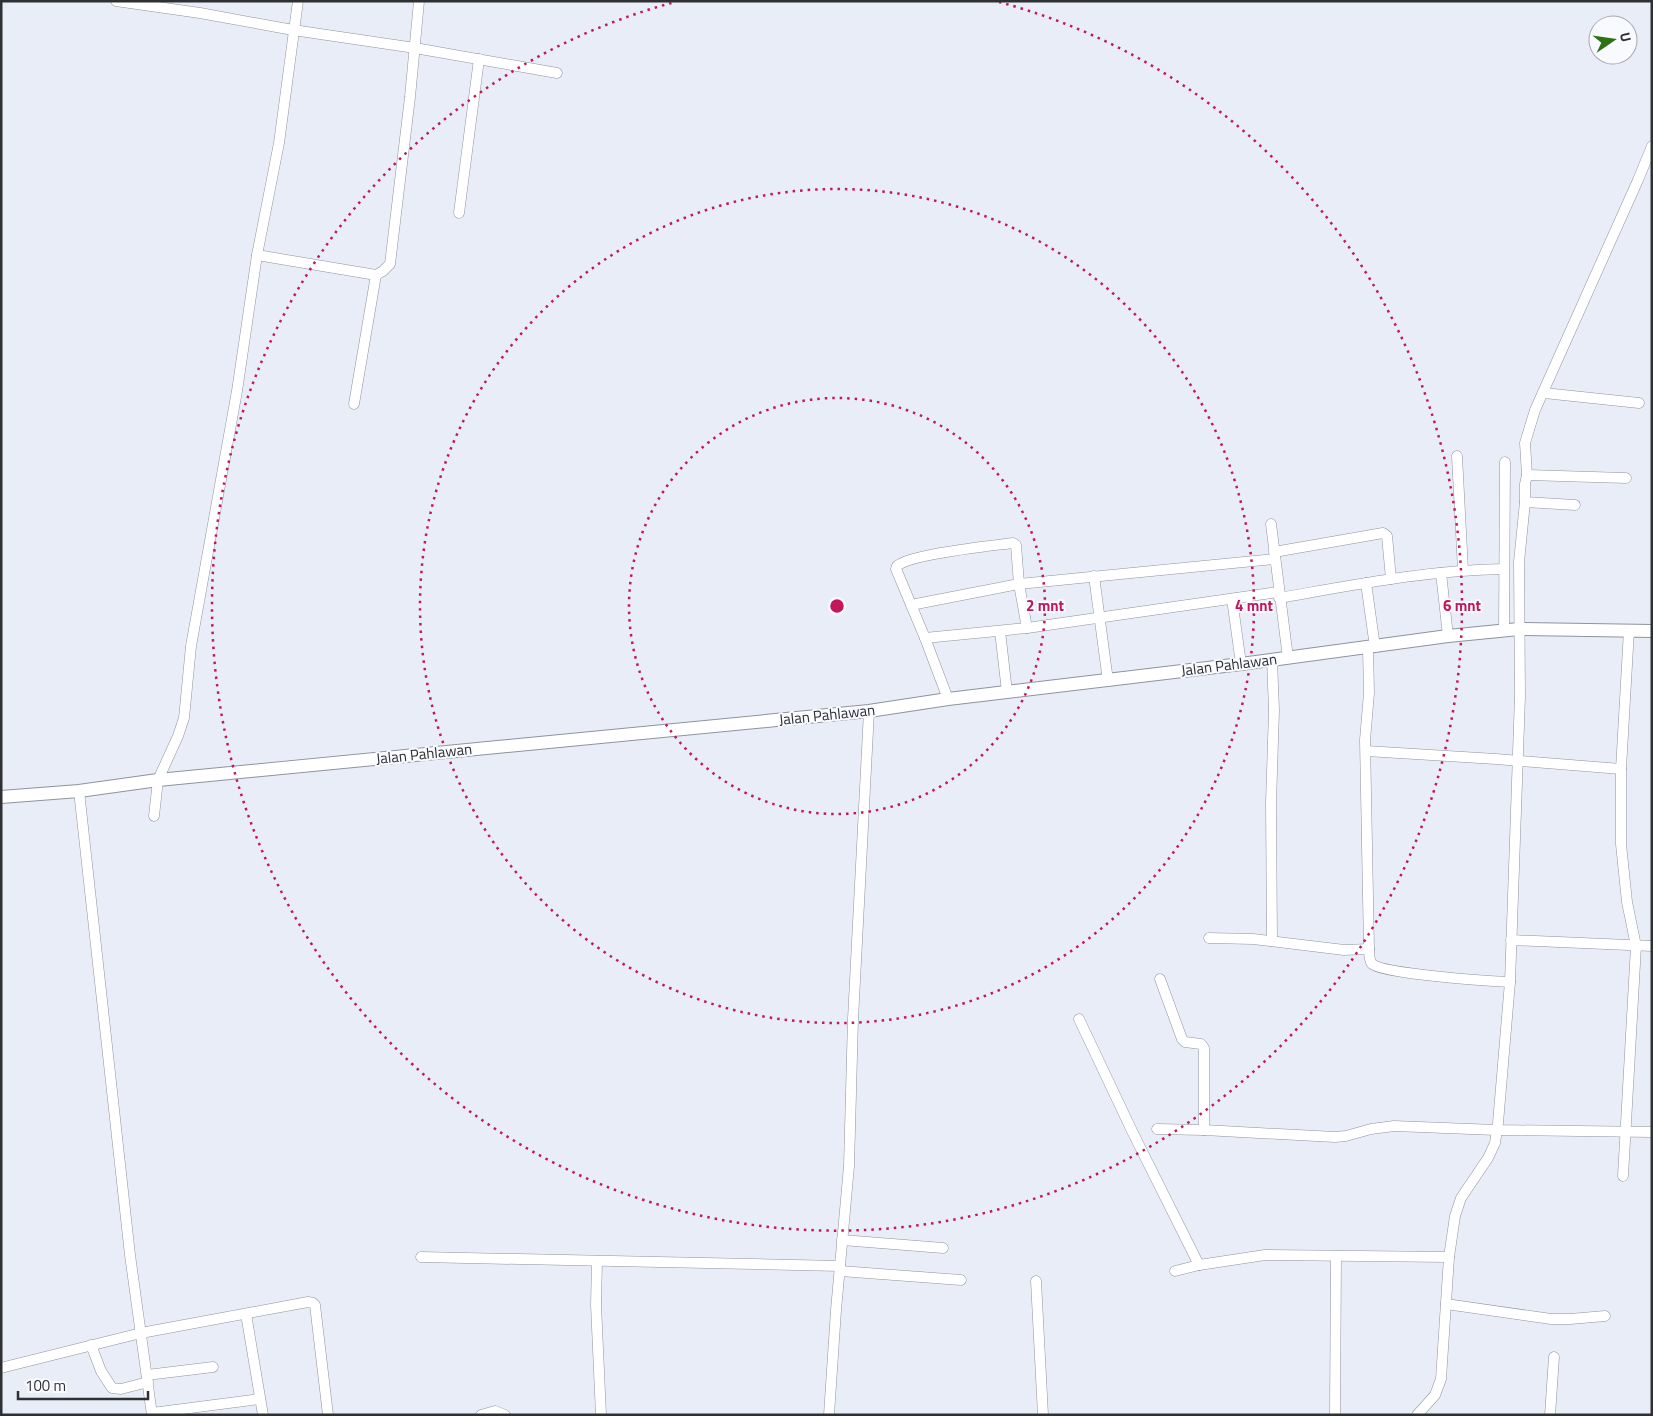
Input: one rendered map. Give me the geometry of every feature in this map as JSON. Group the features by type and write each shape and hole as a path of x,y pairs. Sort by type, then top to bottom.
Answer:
{"main road":[{"name":"Jalan Pahlawan","path":"1,797 80,791 158,780 869,711 1504,630 1652,630"}],"street":[{"path":"116,1 200,12 293,30 479,58 557,73"},
{"path":"154,816 158,780 184,718 191,646 237,391 257,255 279,143 298,1"},
{"path":"257,255 376,275 384,271 390,264 419,1"},
{"path":"459,213 479,58"},
{"path":"1418,1415 1435,1395 1441,1379 1449,1257 1455,1216 1461,1198 1488,1158 1495,1143 1510,982 1520,696 1519,562 1527,475 1525,443 1535,410 1652,146"},
{"path":"354,404 376,275"},
{"path":"1544,392 1639,403"},
{"path":"1457,456 1464,570"},
{"path":"1504,630 1505,462"},
{"path":"1527,475 1626,478"},
{"path":"1525,502 1575,505"},
{"path":"1271,524 1288,658"},
{"path":"911,605 1019,584 1275,555 1383,533 1387,536 1391,579"},
{"path":"948,700 896,569 897,566 904,561 937,554 1014,543 1016,546 1019,584 1027,628"},
{"path":"925,638 1027,628 1232,599 1279,595 1464,570 1504,569"},
{"path":"1441,573 1448,636"},
{"path":"1094,576 1108,681"},
{"path":"1366,583 1371,647 1366,751 1370,961 1380,967 1401,972 1510,982"},
{"path":"1232,599 1242,664"},
{"path":"1623,1176 1636,946 1622,866 1621,769 1630,630"},
{"path":"1000,631 1007,692"},
{"path":"1272,660 1274,710 1271,803 1272,941"},
{"path":"829,1415 849,1166 853,1019 869,711"},
{"path":"1366,751 1517,760 1621,769"},
{"path":"80,791 130,1255 152,1414 260,1400"},
{"path":"1209,938 1272,941 1344,950 1369,949"},
{"path":"1511,940 1652,946"},
{"path":"1160,979 1182,1039 1185,1042 1201,1044 1204,1048 1204,1130"},
{"path":"1079,1019 1199,1265"},
{"path":"1157,1129 1335,1137 1385,1126 1496,1130 1652,1132"},
{"path":"842,1240 942,1248"},
{"path":"1175,1271 1199,1265 1265,1255 1449,1257"},
{"path":"1335,1415 1336,1256"},
{"path":"421,1257 840,1269 960,1280"},
{"path":"597,1261 596,1305 601,1415"},
{"path":"1036,1281 1043,1415"},
{"path":"1,1368 141,1333 308,1302 315,1305 328,1415"},
{"path":"1446,1304 1552,1319 1605,1316"},
{"path":"246,1314 264,1415"},
{"path":"91,1345 102,1371 112,1388 121,1388 147,1379 213,1367"},
{"path":"1550,1415 1554,1357"},
{"path":"481,1415 495,1411 504,1415"}]}
